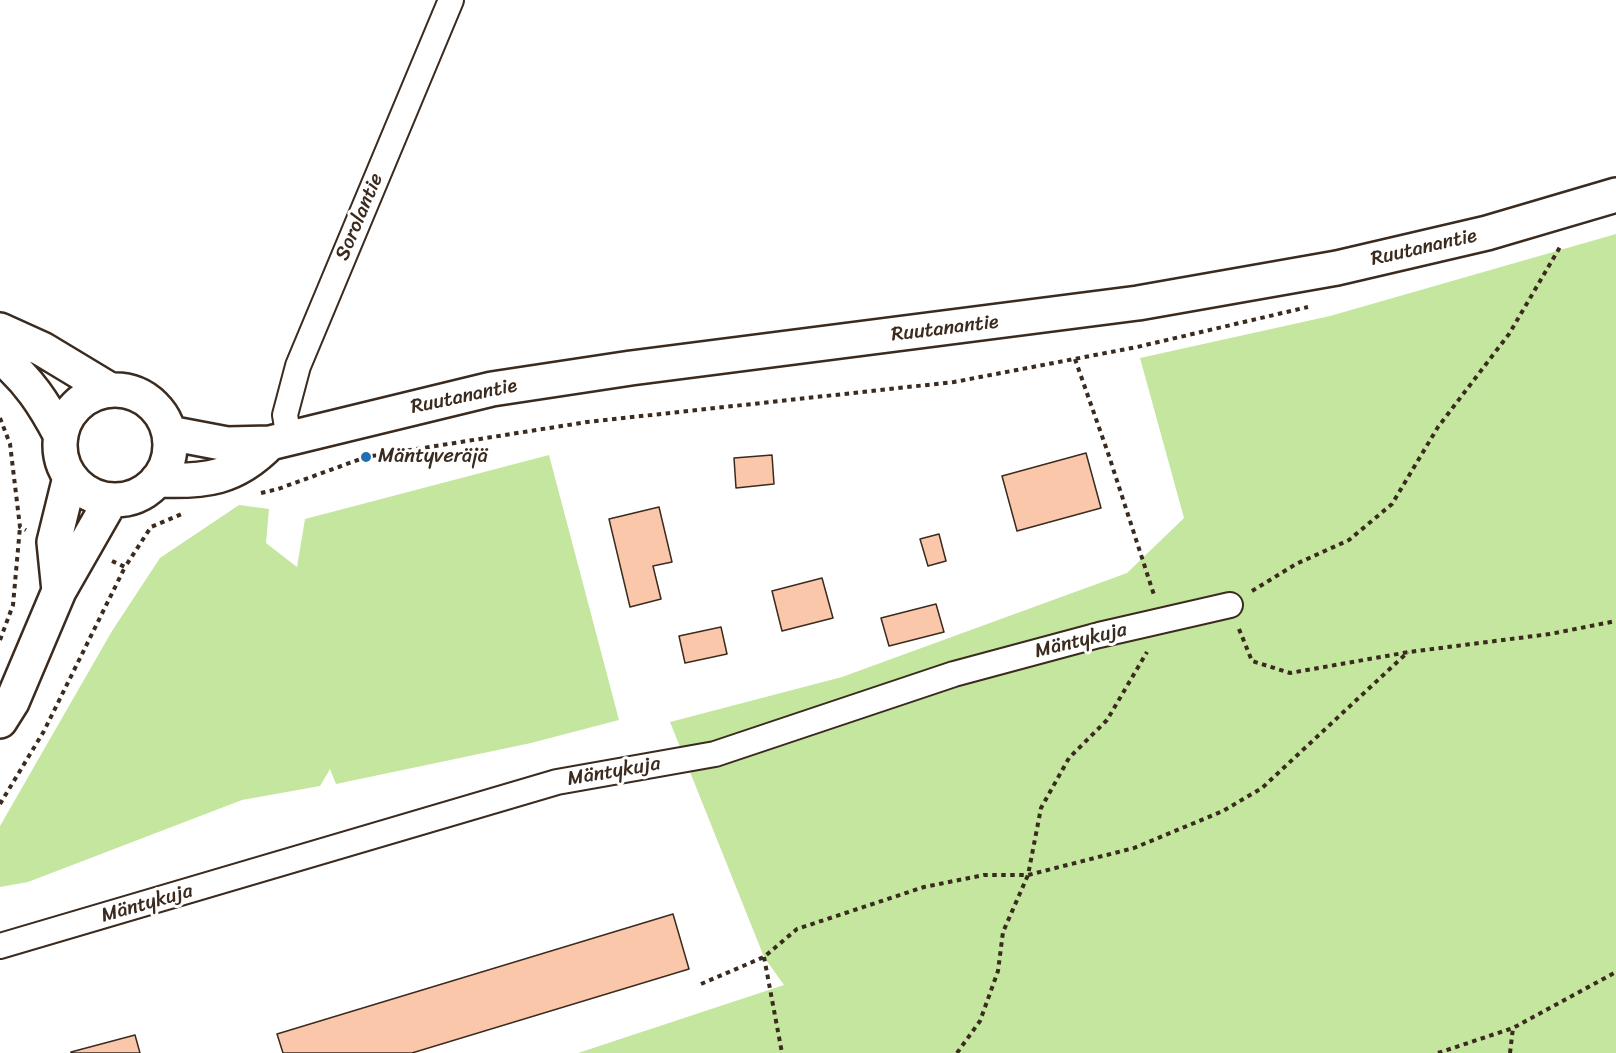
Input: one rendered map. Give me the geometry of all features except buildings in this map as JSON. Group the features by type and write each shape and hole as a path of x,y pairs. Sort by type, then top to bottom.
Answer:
{"main road":[{"name":"Ruutanantie","path":"169,433 227,444 279,441 492,389 631,368 1035,318 1337,268 1487,233 1616,195"},
{"path":"0,330 42,349 110,390"},
{"path":"0,356 24,377 40,397 61,436 63,464 70,477 82,488 111,500 128,498 144,492 157,480 166,466 170,450 169,433 154,405 126,390 110,390 83,400 73,409 61,436"},
{"path":"157,480 208,479 251,463 279,441"},
{"path":"0,721 12,702 59,591 69,546 70,477"},
{"path":"69,546 111,500"}],"street":[{"name":"Sorolantie","path":"279,441 298,366 451,0"},
{"name":"Mäntykuja","path":"0,946 557,782 715,754 954,674 1230,605"}],"path":[{"path":"1549,249 1571,243"},
{"path":"1560,247 1509,334 1438,427 1392,504 1349,540 1296,564 1230,605 1252,660 1290,673 1409,651 1550,634 1616,621"},
{"path":"259,493 278,489 366,457 587,422 954,382 1074,359 1311,307"},
{"path":"957,1053 980,1021 999,971 1003,932 1028,874 1041,808 1069,758 1107,720 1138,669 1162,621 1109,456 1074,359"},
{"path":"0,418 5,423 10,444 20,527 13,605 0,640"},
{"path":"0,804 44,731 125,567 151,527 187,512"},
{"path":"20,527 125,567"},
{"path":"701,984 764,957 797,929 924,887 984,875 1028,874 1134,849 1180,831 1233,806 1262,788 1409,651"},
{"path":"764,957 782,1053"},
{"path":"1438,1053 1513,1028 1616,972"},
{"path":"1510,1053 1513,1028"}],"green space":[{"path":"1616,234 1616,1053 578,1053 784,985 764,957 670,722 842,677 1127,573 1184,518 1140,358 1330,316"},
{"path":"549,455 619,720 531,743 336,784 330,769 320,786 242,800 28,882 0,887 0,826 112,631 160,558 239,505 269,509 266,543 297,567 305,519"}],"place":[{"name":"Mäntyveräjä","path":"366,457"}]}
